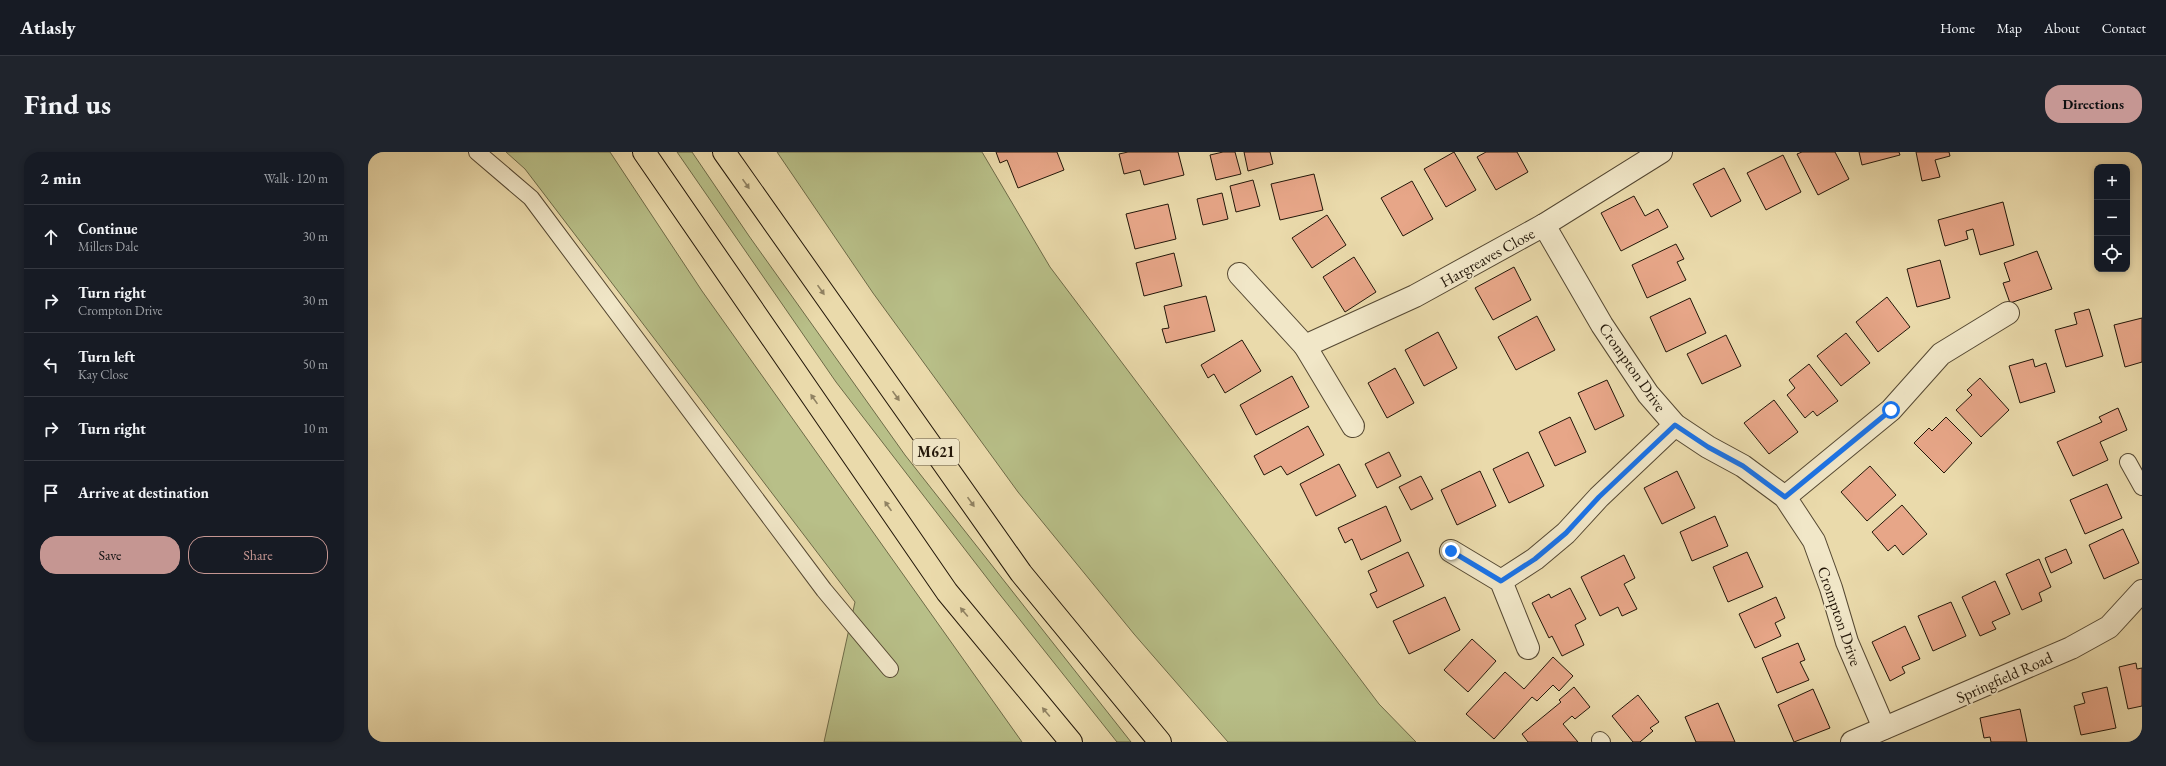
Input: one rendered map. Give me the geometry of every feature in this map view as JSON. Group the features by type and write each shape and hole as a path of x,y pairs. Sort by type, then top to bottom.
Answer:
{"highway":[{"path":"644,152 947,592 1071,742"},
{"name":"M621","path":"724,152 1021,573 1160,742"}],"street":[{"name":"Hargreaves Close","path":"1305,346 1415,296 1544,225 1661,152"},
{"name":"Crompton Drive","path":"1544,225 1602,325 1648,394 1675,425 1708,447 1743,466 1785,497 1814,541 1831,588 1846,642 1884,728"},
{"path":"1239,274 1305,346 1354,426"},
{"path":"1785,497 1891,410 1940,354 2008,313"},
{"path":"1501,581 1535,559 1566,533 1599,497 1675,425"},
{"path":"1451,551 1501,581 1528,648"},
{"name":"Springfield Road","path":"1852,742 2071,648 2109,627 2142,591"}],"lane":[{"path":"477,152 531,198 824,590 890,669"},
{"path":"2128,462 2142,487"}],"green space":[{"path":"506,152 610,152 702,291 1022,742 824,742 855,602 525,169"},
{"path":"677,152 692,152 749,236 905,455 1131,742 1117,742 997,591 836,382"},
{"path":"777,152 982,152 1050,267 1379,704 1416,742 1228,742 1134,634 1018,492 873,293"}],"building":[{"path":"996,152 1057,152 1064,170 1018,188 1007,160 1000,163"},
{"path":"1128,152 1178,152 1184,175 1144,185 1140,170 1124,174 1119,154"},
{"path":"1223,152 1235,152 1241,174 1216,180 1210,155"},
{"path":"1244,152 1270,152 1273,164 1248,171"},
{"path":"1454,152 1476,190 1446,207 1424,169"},
{"path":"1486,152 1517,152 1528,172 1496,190 1477,157"},
{"path":"1802,152 1835,152 1849,179 1818,195 1797,154"},
{"path":"1859,152 1899,152 1900,155 1862,165"},
{"path":"1916,152 1949,152 1950,156 1935,160 1940,177 1922,181"},
{"path":"1783,155 1801,192 1766,210 1747,173"},
{"path":"1724,168 1741,201 1711,217 1693,184"},
{"path":"1314,174 1323,210 1280,220 1271,184"},
{"path":"1253,180 1260,206 1236,212 1230,186"},
{"path":"1412,181 1433,219 1403,236 1381,198"},
{"path":"1222,193 1228,219 1203,225 1197,199"},
{"path":"1634,196 1645,216 1658,209 1668,227 1621,251 1601,213"},
{"path":"2003,202 2014,245 1980,255 1973,229 1966,231 1968,239 1945,246 1938,220"},
{"path":"1168,204 1176,239 1135,249 1126,214"},
{"path":"1327,215 1346,245 1312,268 1292,238"},
{"path":"1676,244 1684,259 1677,262 1686,280 1647,298 1632,265"},
{"path":"2037,251 2052,289 2010,303 2003,283 2010,281 2004,263"},
{"path":"1174,253 1182,286 1144,296 1136,263"},
{"path":"1354,257 1376,292 1345,312 1323,277"},
{"path":"1940,260 1950,298 1917,307 1907,269"},
{"path":"1514,267 1531,300 1493,320 1475,288"},
{"path":"1206,296 1215,331 1166,343 1162,329 1169,328 1164,306"},
{"path":"1887,297 1910,327 1878,352 1856,322"},
{"path":"1690,298 1706,333 1666,352 1650,317"},
{"path":"2089,309 2103,356 2066,367 2055,330 2077,324 2074,313"},
{"path":"1537,316 1555,350 1516,370 1498,337"},
{"path":"2142,318 2142,362 2125,367 2114,325"},
{"path":"1438,332 1457,368 1424,386 1405,350"},
{"path":"1846,333 1870,363 1841,386 1817,356"},
{"path":"1726,335 1741,366 1702,384 1687,354"},
{"path":"1242,340 1261,371 1225,393 1214,374 1208,378 1201,365"},
{"path":"2033,359 2035,367 2046,363 2055,392 2020,403 2009,366"},
{"path":"1809,364 1838,401 1817,416 1813,411 1805,418 1787,395 1795,388 1789,380"},
{"path":"1395,368 1414,403 1387,418 1368,383"},
{"path":"1292,376 1309,407 1256,435 1240,405"},
{"path":"1980,378 2009,410 1981,437 1956,410 1972,395 1967,390"},
{"path":"1607,380 1624,416 1595,430 1578,393"},
{"path":"1774,400 1798,432 1769,454 1744,423"},
{"path":"2118,408 2127,430 2100,442 2108,460 2073,476 2057,442 2102,422 2099,417"},
{"path":"1570,417 1586,452 1555,466 1539,432"},
{"path":"1946,417 1972,443 1944,473 1914,443 1929,428 1932,431"},
{"path":"1308,426 1324,455 1287,475 1281,466 1264,475 1254,456"},
{"path":"1389,452 1401,476 1377,488 1365,464"},
{"path":"1528,452 1544,486 1509,503 1493,469"},
{"path":"1339,464 1356,496 1316,516 1300,484"},
{"path":"1870,466 1896,495 1867,521 1841,492"},
{"path":"1480,471 1496,506 1457,525 1441,490"},
{"path":"1677,471 1695,508 1662,524 1644,488"},
{"path":"1421,476 1433,499 1411,510 1399,487"},
{"path":"2107,484 2122,518 2085,534 2070,500"},
{"path":"1902,505 1927,534 1903,555 1895,545 1888,551 1872,532"},
{"path":"1386,506 1401,541 1361,560 1352,539 1345,543 1338,528"},
{"path":"1715,516 1728,546 1692,561 1680,532"},
{"path":"2123,529 2139,563 2104,579 2089,545"},
{"path":"2066,549 2072,563 2051,573 2045,558"},
{"path":"1408,552 1424,586 1377,608 1370,594 1377,591 1368,571"},
{"path":"1747,552 1763,587 1728,602 1713,567"},
{"path":"1624,555 1635,578 1624,584 1637,609 1622,616 1618,607 1600,616 1581,577"},
{"path":"2039,559 2051,587 2039,593 2042,601 2022,610 2006,574"},
{"path":"1995,581 2010,614 1992,622 1996,629 1980,636 1962,597"},
{"path":"1570,588 1586,619 1575,625 1584,645 1562,656 1552,636 1549,638 1532,603 1549,594 1551,598"},
{"path":"1445,597 1460,630 1409,654 1393,621"},
{"path":"1776,597 1785,618 1775,623 1781,636 1755,648 1739,614"},
{"path":"1951,602 1966,636 1933,651 1918,616"},
{"path":"1905,626 1920,659 1902,667 1905,673 1890,681 1872,642"},
{"path":"1472,639 1496,661 1468,692 1444,670"},
{"path":"1798,643 1805,660 1800,662 1809,680 1777,693 1762,658"},
{"path":"1553,657 1573,676 1559,691 1553,685 1537,701 1532,697 1494,739 1466,714 1505,672 1524,689"},
{"path":"2136,663 2137,669 2142,668 2142,706 2128,709 2119,667"},
{"path":"1574,687 1590,707 1575,719 1572,716 1563,724 1578,742 1528,742 1522,734 1561,702 1559,700"},
{"path":"2107,687 2116,728 2081,735 2074,706 2085,703 2082,693"},
{"path":"1813,689 1830,728 1794,742 1778,705"},
{"path":"1638,695 1659,722 1650,728 1653,731 1640,742 1633,742 1612,716"},
{"path":"1718,703 1735,742 1696,742 1685,717"},
{"path":"2020,709 2027,742 1991,742 1990,737 1984,738 1980,718"}],"route":[{"path":"1451,551 1501,581 1535,559 1566,533 1599,497 1675,425 1708,447 1743,466 1785,497 1891,410"}]}
